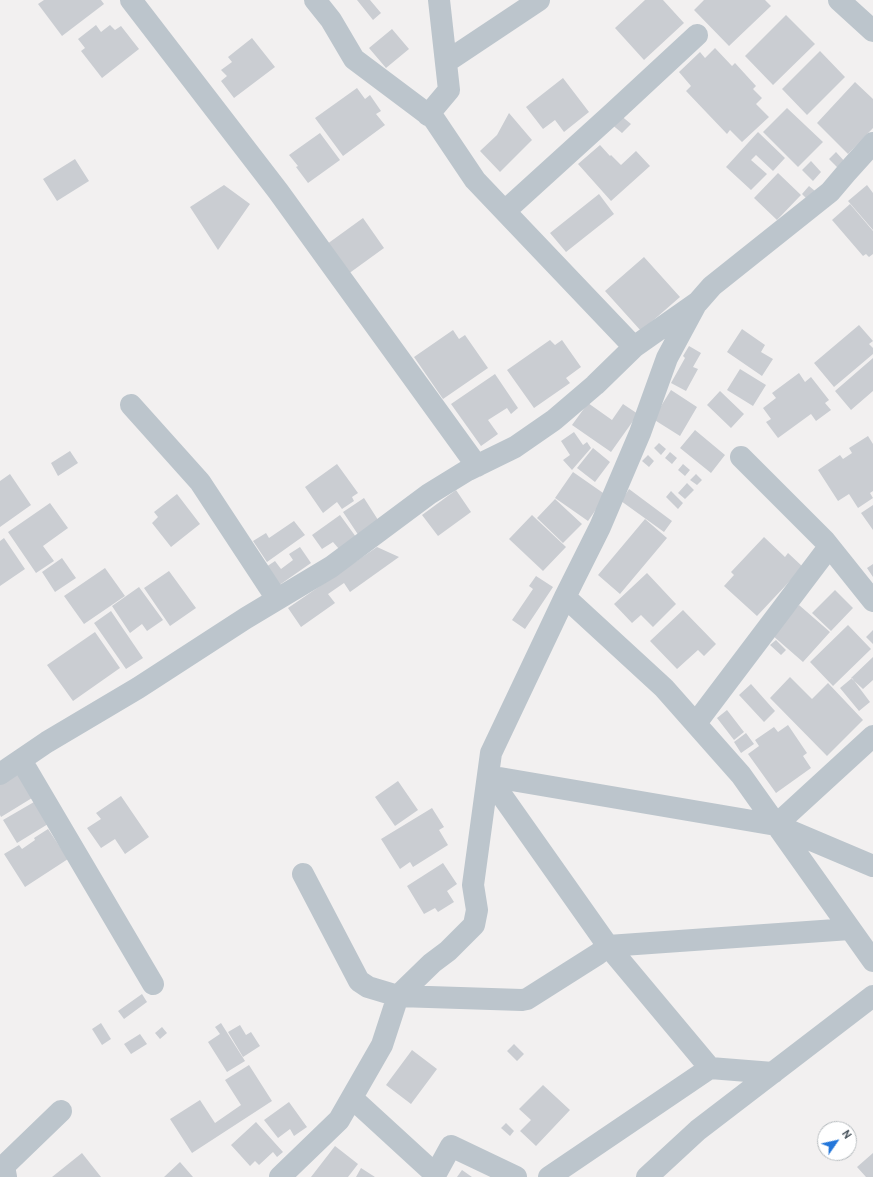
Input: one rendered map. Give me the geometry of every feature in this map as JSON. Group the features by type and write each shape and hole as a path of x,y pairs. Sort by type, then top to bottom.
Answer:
{"street":[{"path":"131,0 278,191 477,466"},
{"path":"315,0 331,20 354,59 434,119 475,180 634,347"},
{"path":"428,115 449,90 439,0"},
{"path":"446,62 539,0"},
{"path":"840,0 873,30"},
{"path":"505,211 696,35"},
{"path":"280,1177 339,1120 382,1045 398,996 432,963 448,951 474,926 477,910 473,885 491,753 600,527 640,433 667,358 698,302 712,286 830,192 873,143"},
{"path":"0,774 47,742 138,688 246,618 331,567 429,494 515,446 554,420 595,385 634,347 698,302"},
{"path":"131,405 200,482 277,599"},
{"path":"741,457 825,541 873,601"},
{"path":"696,723 829,547"},
{"path":"565,597 664,688 741,775 873,961"},
{"path":"776,824 873,736"},
{"path":"22,760 153,984"},
{"path":"488,776 776,824 873,866"},
{"path":"488,776 608,946 710,1068"},
{"path":"303,874 359,981 368,988 398,996 522,1000 527,999 586,962 608,946 850,929"},
{"path":"647,1177 698,1130 873,996"},
{"path":"549,1177 710,1068 772,1074"},
{"path":"352,1098 434,1175 451,1146 516,1177"},
{"path":"6,1177 4,1166 61,1111"}],"building":[{"path":"44,0 101,0 104,4 62,36 38,4"},
{"path":"357,0 370,0 381,13 373,20"},
{"path":"645,0 663,0 684,23 644,60 615,28"},
{"path":"704,0 765,0 771,6 729,46 694,10"},
{"path":"786,15 815,44 773,85 745,56"},
{"path":"96,25 101,32 110,25 115,30 121,26 139,49 102,78 81,51 85,48 78,39"},
{"path":"392,29 409,49 386,68 369,48"},
{"path":"252,38 275,67 234,98 221,81 227,76 221,70 232,62 228,57"},
{"path":"715,48 732,66 735,63 756,86 753,89 762,98 756,104 769,117 742,142 730,130 727,134 686,91 691,86 679,72 700,52 705,58"},
{"path":"820,51 845,77 807,115 782,89"},
{"path":"563,78 589,112 564,132 555,120 543,129 526,107"},
{"path":"855,82 873,99 873,128 848,154 817,123"},
{"path":"357,88 365,99 370,95 381,111 376,114 385,125 343,156 315,118"},
{"path":"787,108 823,142 798,167 763,132"},
{"path":"509,113 532,140 500,172 480,151 497,135"},
{"path":"619,114 631,124 622,133 610,123"},
{"path":"758,132 785,158 773,171 756,155 751,160 767,174 751,190 726,167"},
{"path":"320,133 340,160 308,183 296,167 298,166 289,155"},
{"path":"600,145 621,165 636,151 650,166 611,201 578,164"},
{"path":"836,152 847,164 840,170 829,159"},
{"path":"75,159 89,181 57,201 43,179"},
{"path":"811,161 821,172 813,181 802,170"},
{"path":"778,173 801,195 777,220 754,198"},
{"path":"224,185 250,204 218,250 190,207"},
{"path":"867,185 873,193 873,230 848,201"},
{"path":"809,186 815,191 807,199 802,194"},
{"path":"599,194 614,214 566,252 550,233"},
{"path":"850,204 873,231 873,254 869,257 866,254 863,256 832,220"},
{"path":"363,218 384,248 344,277 323,247"},
{"path":"644,257 680,297 641,331 605,291"},
{"path":"859,325 873,341 869,344 873,348 873,354 834,387 814,363"},
{"path":"742,329 765,345 761,352 773,359 762,376 727,352"},
{"path":"453,330 459,339 465,335 488,368 443,399 414,357"},
{"path":"550,340 555,345 562,340 581,367 566,378 570,383 534,408 507,370"},
{"path":"689,346 701,353 693,367 698,369 686,391 671,383 685,358 683,356"},
{"path":"873,358 873,391 851,410 835,391"},
{"path":"740,369 766,385 753,406 727,390"},
{"path":"799,373 805,382 811,377 829,400 825,403 831,410 816,421 811,414 778,438 766,422 771,419 763,408 776,398 772,393"},
{"path":"495,374 518,408 511,414 507,408 488,420 498,434 481,446 451,404"},
{"path":"671,390 697,407 680,436 653,419"},
{"path":"720,391 744,414 731,428 707,405"},
{"path":"588,403 612,420 623,404 638,414 611,452 572,425"},
{"path":"695,430 725,455 711,473 680,448"},
{"path":"574,432 583,445 587,442 591,448 572,470 563,460 570,455 561,441"},
{"path":"868,436 873,444 873,491 870,493 873,498 858,508 849,494 838,501 818,470 840,455 843,459 852,453 849,448"},
{"path":"659,443 666,449 661,455 654,448"},
{"path":"593,448 610,462 595,482 577,468"},
{"path":"70,451 78,463 58,476 51,463"},
{"path":"670,452 677,458 672,464 665,458"},
{"path":"648,455 654,461 649,467 642,461"},
{"path":"337,464 358,493 352,497 354,501 342,509 337,502 323,513 305,487"},
{"path":"683,464 690,470 685,476 678,470"},
{"path":"573,472 606,495 588,521 555,498"},
{"path":"10,474 31,505 0,527 0,481"},
{"path":"696,474 702,480 697,485 690,480"},
{"path":"687,483 694,490 685,499 678,493"},
{"path":"629,489 672,521 664,532 621,501"},
{"path":"456,490 471,512 438,536 422,515"},
{"path":"671,491 683,503 678,509 666,497"},
{"path":"177,494 200,524 171,547 152,523 158,517 154,512"},
{"path":"364,498 380,523 359,536 343,512"},
{"path":"555,499 582,524 563,543 537,518"},
{"path":"50,503 68,528 43,546 54,561 36,573 8,532"},
{"path":"873,505 873,530 861,513"},
{"path":"340,515 356,537 339,549 333,542 322,549 312,535"},
{"path":"532,515 566,547 543,571 509,539"},
{"path":"645,519 667,538 620,594 598,575"},
{"path":"294,521 305,535 267,562 253,541 266,533 269,538"},
{"path":"764,537 785,557 788,553 803,567 757,616 724,586 734,575 731,572"},
{"path":"4,538 25,569 0,586 0,541"},
{"path":"300,547 311,563 278,586 266,567 275,561 281,569 293,560 289,554"},
{"path":"377,547 399,557 350,592 344,583 328,594 335,603 301,627 288,608"},
{"path":"62,558 76,578 55,592 42,572"},
{"path":"873,564 873,577 867,568"},
{"path":"105,568 125,596 84,624 64,596"},
{"path":"169,571 196,608 170,626 144,588"},
{"path":"647,573 676,604 653,627 641,615 632,623 614,604"},
{"path":"536,576 553,587 525,629 512,620 533,589 529,586"},
{"path":"139,587 163,620 147,631 142,624 130,633 112,606"},
{"path":"835,590 853,608 831,631 812,613"},
{"path":"799,605 830,632 803,662 772,635"},
{"path":"683,610 716,644 704,656 698,650 677,669 650,641"},
{"path":"111,611 143,658 126,669 94,623"},
{"path":"848,625 871,649 833,686 810,662"},
{"path":"873,630 873,644 866,637"},
{"path":"95,632 120,668 73,701 47,665"},
{"path":"776,640 786,650 781,655 770,645"},
{"path":"873,657 873,680 863,689 851,678"},
{"path":"790,677 812,699 828,683 863,720 827,756 770,698"},
{"path":"852,678 870,702 859,711 840,688"},
{"path":"751,684 775,711 764,722 739,695"},
{"path":"727,710 744,732 734,740 717,718"},
{"path":"788,725 807,753 803,756 811,768 776,793 748,754 759,746 755,740 774,727 778,732"},
{"path":"746,733 754,744 741,753 734,742"},
{"path":"17,773 32,798 1,817 0,783"},
{"path":"398,781 418,810 395,826 375,797"},
{"path":"121,796 149,837 125,854 115,839 101,848 87,828 101,819 96,813"},
{"path":"34,802 48,824 17,843 3,820"},
{"path":"432,808 444,827 439,830 448,845 413,867 410,862 400,869 381,839"},
{"path":"48,829 68,859 25,887 4,854 19,845 22,849 35,840 34,838"},
{"path":"443,863 457,884 447,891 454,902 438,912 435,908 424,914 407,886"},
{"path":"142,994 147,1002 124,1019 118,1011"},
{"path":"101,1023 111,1039 102,1045 92,1029"},
{"path":"221,1023 245,1061 227,1072 208,1042 220,1034 215,1027"},
{"path":"240,1025 246,1035 251,1032 260,1046 243,1057 228,1032"},
{"path":"162,1027 167,1033 160,1039 155,1033"},
{"path":"140,1034 147,1044 131,1054 124,1044"},
{"path":"514,1044 524,1054 517,1061 507,1051"},
{"path":"412,1050 437,1069 411,1104 386,1085"},
{"path":"249,1065 272,1101 192,1153 170,1119 200,1100 215,1123 241,1105 225,1080"},
{"path":"543,1085 570,1110 536,1146 520,1131 531,1120 519,1109"},
{"path":"289,1102 307,1127 294,1136 290,1129 278,1138 264,1120"},
{"path":"256,1122 283,1152 277,1157 273,1152 259,1165 255,1161 250,1166 231,1145"},
{"path":"506,1123 514,1131 510,1136 501,1128"},
{"path":"335,1146 358,1164 348,1177 311,1177"},
{"path":"82,1153 101,1177 52,1177"},
{"path":"873,1153 873,1177 866,1177 857,1167"},
{"path":"180,1162 193,1177 164,1177"},
{"path":"361,1168 375,1177 356,1177"},
{"path":"462,1170 472,1177 457,1177"}]}
